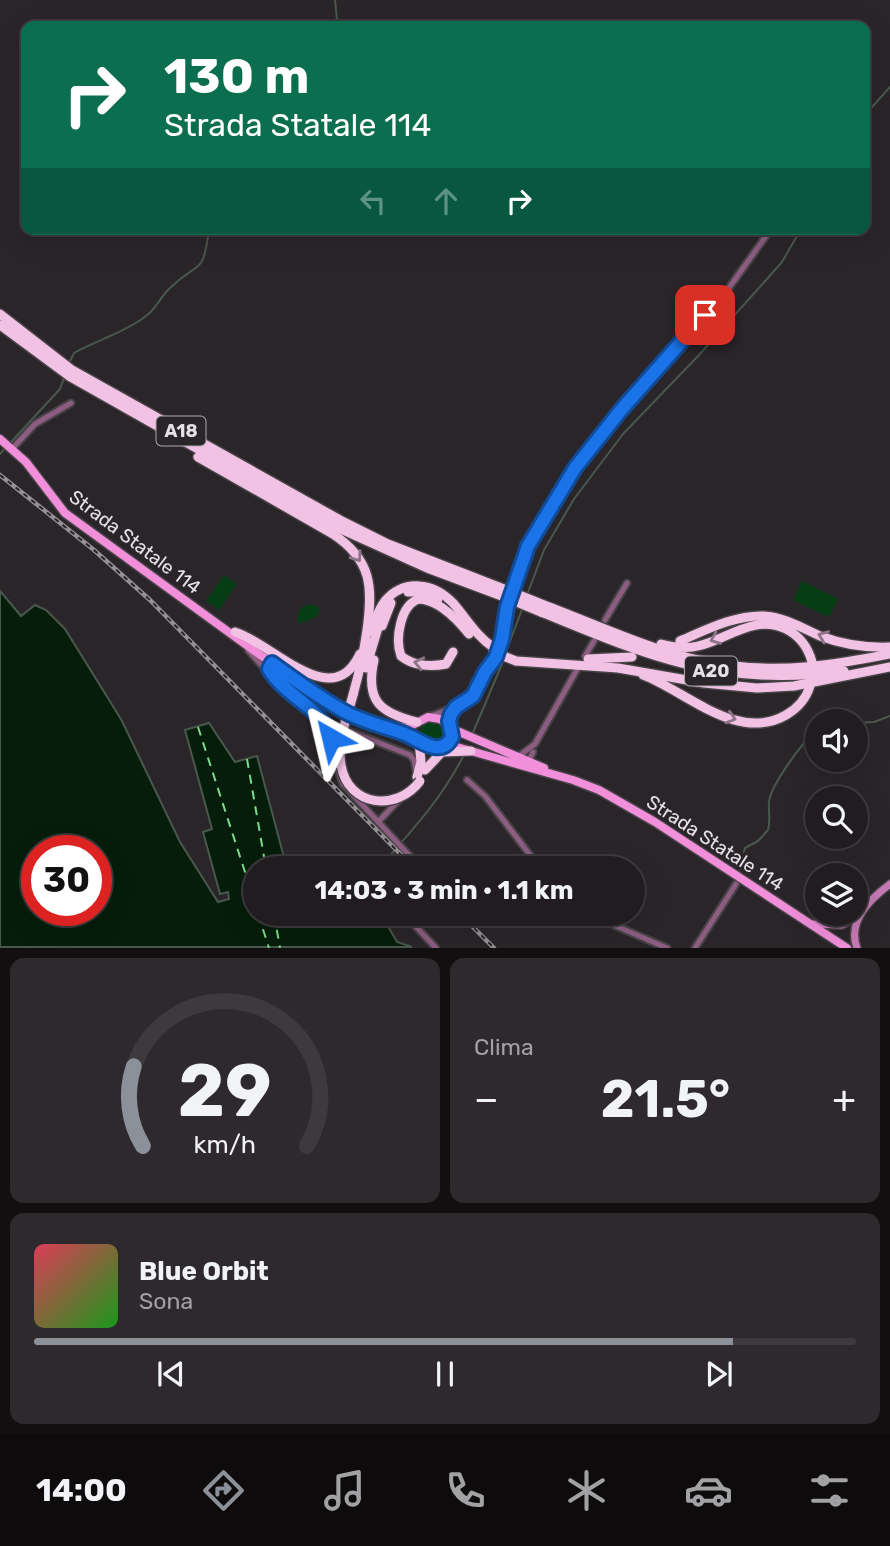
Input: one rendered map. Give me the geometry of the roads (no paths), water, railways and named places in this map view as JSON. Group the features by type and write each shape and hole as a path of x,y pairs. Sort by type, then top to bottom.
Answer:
{"highway":[{"name":"A18","path":"0,314 61,367"},
{"name":"A18","path":"0,325 61,367 243,471"},
{"name":"A18","path":"71,373 157,428 243,471"},
{"path":"157,428 226,474 333,534 352,549 364,566 371,604 356,696"},
{"name":"A20","path":"243,471 379,548 655,648 724,665 763,668 807,668 890,654"},
{"path":"235,634 267,656 302,673 321,678 340,677 354,665 385,602 401,588 419,585 444,595 493,650"},
{"path":"471,751 442,752 409,793 391,801 367,798 352,788 343,773 342,737 380,623 391,603 405,593 424,592 447,606 478,643 516,658 625,668 704,683 757,688 808,683 890,665"},
{"path":"453,652 446,664 429,666 401,656 399,644 405,608 419,599 437,605 465,629"},
{"path":"391,603 373,664 372,691 385,710 417,723"},
{"path":"546,608 570,610 649,641 678,647 698,646 748,626 773,625 800,639 812,662"},
{"name":"A20","path":"546,608 647,653 723,673 793,677 890,665"},
{"path":"680,642 729,622 764,616 786,621 850,645 890,647"},
{"path":"516,658 600,660 632,657"},
{"path":"625,668 652,679 710,711 747,722 769,722 789,713 800,704 810,686"},
{"path":"419,741 419,779"},
{"path":"425,770 431,756 441,747"}],"main road":[{"name":"Strada Statale 114","path":"7,444 26,462 65,513 235,634"},
{"path":"267,656 344,711 430,747 452,746 561,776"},
{"path":"302,673 353,711 368,717 402,728 428,717 440,719 459,733 516,757 527,765 541,767 561,776"},
{"path":"417,723 419,741"},
{"path":"441,747 452,737 450,727"},
{"name":"Strada Statale 114","path":"561,776 590,786 622,802 805,919"},
{"name":"Strada Statale 114","path":"815,926 836,944 847,947"}],"street":[{"path":"428,717 456,707 473,696 496,657 507,607 528,546 575,468 621,410 726,292 767,235"},
{"path":"7,444 71,403"},
{"path":"606,620 627,583"},
{"path":"235,634 267,656 269,669 278,684 325,723 343,784 410,856"},
{"path":"585,656 594,640"},
{"path":"527,765 533,748 579,666"},
{"path":"450,727 450,717 456,707"},
{"path":"325,723 407,754 414,760 416,772 411,787 380,824"},
{"path":"516,757 533,748"},
{"path":"533,748 541,767"},
{"path":"467,780 485,796 530,856"},
{"path":"695,947 736,884"},
{"path":"868,907 890,884"},
{"path":"416,926 436,947"},
{"path":"616,926 667,947"},
{"path":"836,944 842,926"},
{"path":"836,944 853,926"},
{"path":"854,926 857,947"},
{"path":"646,947 649,939"}],"waterway":[{"path":"335,0 336,21"},
{"path":"870,109 890,87"},
{"path":"69,363 74,353 130,326 150,313 170,288 202,261 208,235"},
{"path":"527,595 544,550 574,499 623,434 699,355 782,262 798,235"},
{"path":"10,443 60,389 64,378"},
{"path":"0,454 6,447"},
{"path":"505,654 523,607"},
{"path":"472,735 504,659"},
{"path":"868,722 890,716"},
{"path":"739,871 745,848 758,841 768,830 771,795 781,775 805,743"},
{"path":"390,856 436,801 464,755"}],"railway":[{"path":"0,475 94,550 150,600 402,856"},
{"path":"472,926 494,948"}]}
